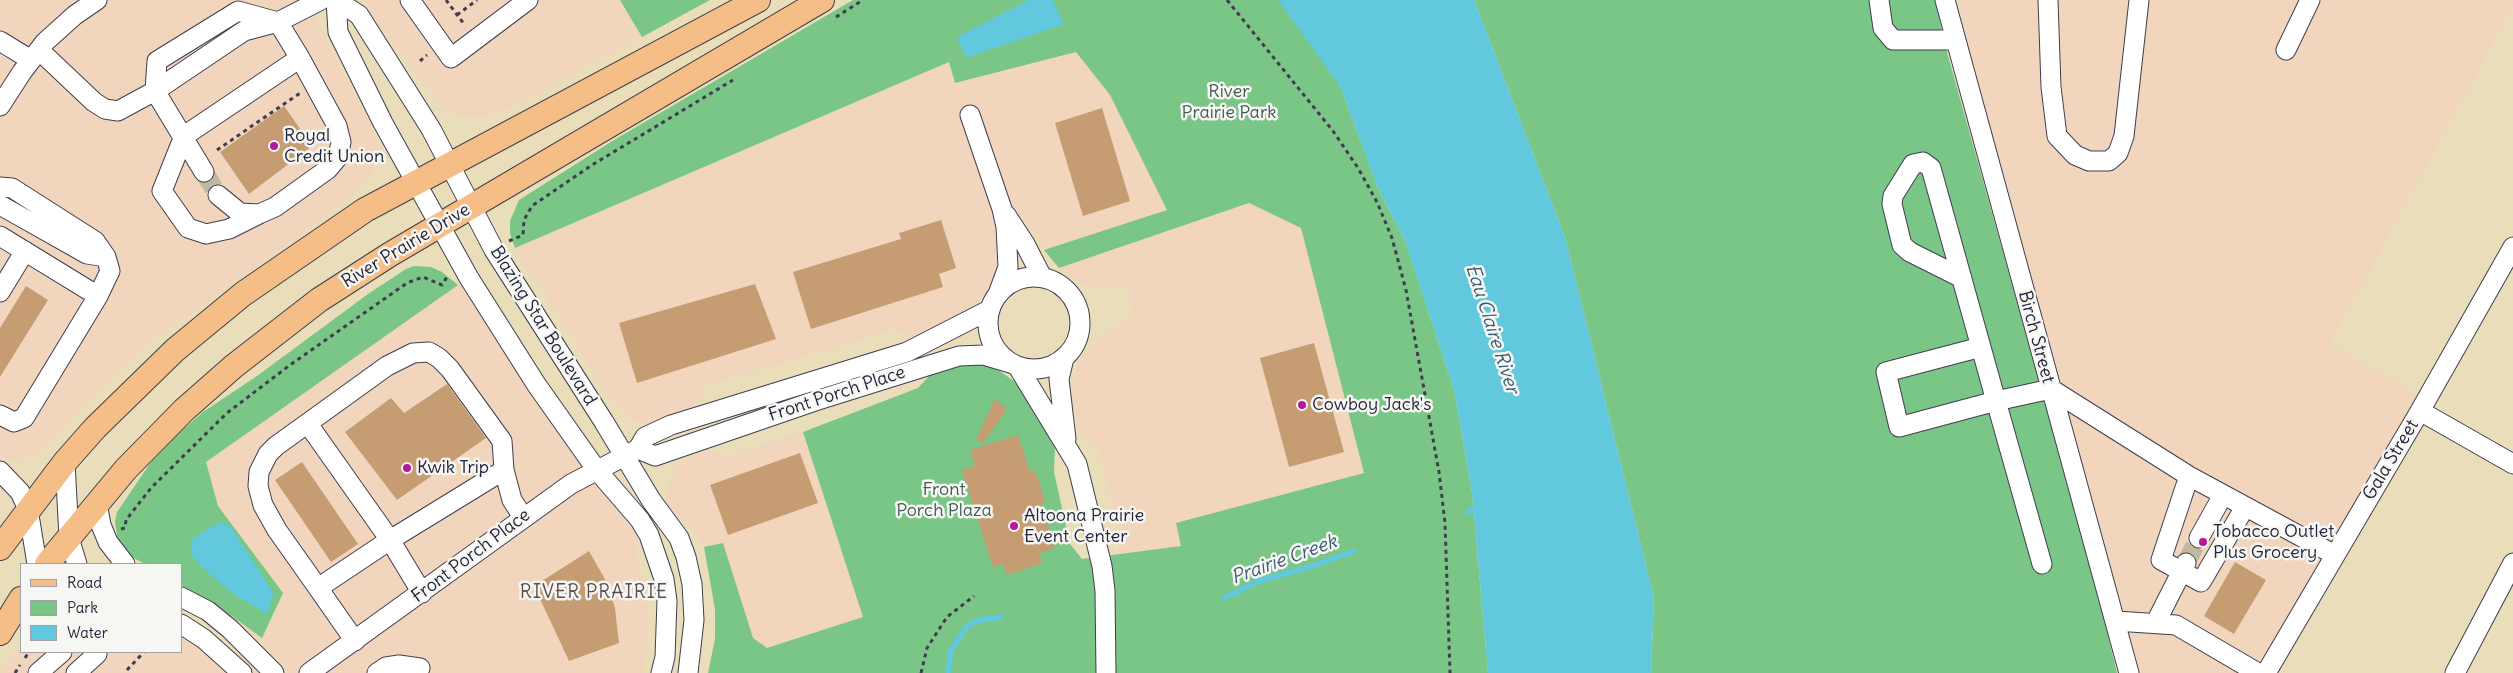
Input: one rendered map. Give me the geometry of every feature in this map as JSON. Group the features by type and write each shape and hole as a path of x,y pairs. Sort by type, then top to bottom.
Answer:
{"main road":[{"path":"1,543 65,462 138,384 207,323 306,250 366,210 758,0"},
{"name":"River Prairie Drive","path":"48,563 97,503 177,417 234,366 319,300 472,207 826,10"},
{"path":"0,633 20,602"}],"street":[{"path":"0,106 35,55 75,15 97,0"},
{"path":"0,41 35,55 105,109 118,110 155,91 244,31 278,22 321,0"},
{"name":"Blazing Star Boulevard","path":"336,0 358,15 431,129 494,250 631,453 650,500 679,538 686,557 692,584 694,620 688,673"},
{"name":"Blazing Star Boulevard","path":"336,0 338,32 416,183 469,278 536,384 596,469 640,520 649,535 658,558 667,601 665,656 661,673"},
{"path":"410,0 450,58 528,0"},
{"path":"1879,0 1883,28 1894,40 1954,40"},
{"name":"Birch Street","path":"1945,0 1954,40 2129,673"},
{"path":"2048,0 2051,87 2057,136 2075,155 2089,161 2109,161 2118,153 2124,136 2139,0"},
{"path":"2286,50 2310,0"},
{"path":"278,22 300,58 337,126 341,142 338,157 328,169 275,207 229,229 206,234 188,228 162,191 184,136 300,58"},
{"path":"155,91 184,136 204,172"},
{"path":"970,115 1002,209 1006,227 1008,267 993,302 987,326 990,340 998,353 1014,365 1077,464 1102,566 1105,591 1106,673"},
{"path":"1962,278 1910,252 1902,245 1892,204 1893,196 1913,164 1923,162 1931,168 1962,278 1996,401 2042,564"},
{"path":"0,187 12,188 95,242 106,257 110,271 98,296 24,418 14,422 0,416"},
{"path":"218,195 240,213 259,214"},
{"path":"0,205 87,254 106,257"},
{"path":"1002,209 1025,244 1042,277"},
{"path":"0,236 98,296"},
{"name":"Gala Street","path":"2266,673 2420,411 2513,246"},
{"path":"0,292 25,251"},
{"name":"Front Porch Place","path":"309,673 422,593 523,517 596,469 631,453 645,437 671,425 907,352 993,302 1018,279 1030,276 1055,281 1075,300 1079,312 1080,326 1078,339 1064,358 1054,365 1042,369 1014,365 983,355 959,356 824,398 654,456 631,453"},
{"path":"1981,347 1886,372 1899,427 2050,388 2189,476 2335,556"},
{"path":"355,641 277,530 263,505 258,486 259,472 268,454 308,424 387,366 413,352 429,352 450,369 492,424 502,441 504,470 512,500 523,517"},
{"path":"1064,358 1059,379 1067,446"},
{"path":"2420,411 2513,464"},
{"path":"308,424 390,540 422,593"},
{"path":"65,462 69,538 77,563"},
{"path":"0,470 20,492 28,509 38,563"},
{"path":"318,588 390,540 504,470"},
{"path":"2189,476 2161,560 2184,567 2201,582 2245,507"},
{"path":"2199,538 2223,495"},
{"path":"97,503 101,525 108,542 124,563"},
{"path":"2455,673 2513,563"},
{"path":"2156,622 2184,567"},
{"path":"182,598 208,611 230,629 274,673"},
{"path":"2116,621 2156,622 2176,625 2258,673"},
{"path":"182,625 204,639 242,673"},
{"path":"38,673 61,653"},
{"path":"76,673 99,656"},
{"path":"378,673 386,667 399,665 420,668"}],"path":[{"path":"446,0 467,27 461,31"},
{"path":"457,15 477,0"},
{"path":"826,10 864,0"},
{"path":"1227,0 1333,132 1372,193 1392,238 1406,290 1439,472 1445,524 1450,673"},
{"path":"512,239 523,235 524,220 532,206 592,165 736,77"},
{"path":"217,150 306,89"},
{"path":"529,201 532,206"},
{"path":"125,528 126,520 152,488 227,413 290,365 407,283 423,277 442,284 448,276"},
{"path":"920,673 927,648 947,616 974,596"},
{"path":"127,670 143,653"}],"shaded area":[{"path":"0,0 310,0 322,31 378,140 379,153 371,176 359,188 295,240 147,344 74,416 53,441 38,454 19,459 3,460 0,459"},
{"path":"366,0 620,0 642,37 511,107 484,116 462,117 444,107 428,89 371,14"},
{"path":"1957,0 2513,0 2513,7 2330,343 2417,394 2256,673 2137,673 1981,100"},
{"path":"1076,52 1110,95 1167,211 1044,250 1021,217 995,227 1000,245 1000,263 990,289 965,312 915,339 894,329 707,385 698,403 692,409 650,425 629,418 608,398 574,339 515,248 949,62 955,83"},
{"path":"1249,203 1301,228 1364,473 1176,523 1182,546 1115,555 1122,543 1099,449 1080,432 1072,404 1072,383 1076,367 1083,354 1107,332 1135,313 1125,286 1103,290 1094,288 1070,277 1059,268"},
{"path":"458,285 471,296 560,438 638,537 636,558 646,591 648,613 647,644 642,673 290,673 265,645 215,604 261,637 283,593 218,506 206,462"},
{"path":"803,432 863,617 768,648 753,638 723,544 704,547 694,530 671,511 666,498 668,485 674,471 682,462 697,453 708,450 729,457"},
{"path":"182,635 220,662 230,673 1,673 20,644 20,653 182,653"}],"green space":[{"path":"620,0 710,0 642,37"},
{"path":"853,0 1289,0 1341,88 1377,186 1405,241 1454,390 1472,492 1488,673 708,673 715,639 715,609 704,547 723,543 753,638 767,648 863,617 803,432 918,388 932,373 941,368 978,362 990,364 1022,387 1047,425 1055,447 1054,472 1070,544 1082,559 1181,546 1176,523 1364,473 1301,228 1249,203 1059,268 1044,250 1167,210 1110,95 1076,52 955,83 949,62 515,248 510,233 510,221 519,200 614,140"},
{"path":"1474,0 1936,0 1943,38 2093,574 2117,673 1651,673 1654,598 1565,237"},
{"path":"414,266 431,267 442,272 458,285 206,462 218,506 283,593 262,638 215,604 182,586 182,563 143,563 130,556 117,536 115,521 117,512 151,462 180,432 203,412 257,376 368,294 406,269"}],"water":[{"path":"1029,0 1053,0 1064,24 966,58 957,37"},
{"name":"Eau Claire River","path":"1278,0 1474,0 1565,237 1654,598 1651,673 1488,673 1472,492 1454,390 1405,241 1377,186 1341,88"},
{"path":"220,522 231,527 274,594 267,614 234,594 207,572 191,555 192,539"}],"building":[{"path":"284,106 312,146 249,194 220,152"},
{"path":"1102,108 1130,201 1083,216 1055,123"},
{"path":"941,220 956,268 939,274 943,287 811,329 793,272 901,239 899,233"},
{"path":"755,284 776,339 637,383 619,323"},
{"path":"26,286 48,300 0,377 0,328"},
{"name":"Cowboy Jack's","path":"1314,343 1344,452 1289,467 1260,358"},
{"name":"Kwik Trip","path":"447,384 486,438 397,500 345,432 391,398 404,413"},
{"path":"995,399 1007,409 983,443 976,439"},
{"name":"Altoona Prairie Event Center","path":"1018,435 1030,472 1035,470 1045,501 1041,503 1055,548 1039,554 1042,563 1007,575 1003,564 993,567 962,470 975,466 970,450"},
{"path":"800,453 818,503 728,535 710,485"},
{"path":"302,462 358,544 331,562 275,480"},
{"path":"589,551 606,581 615,608 619,643 569,661 534,586"},
{"path":"2235,562 2266,580 2234,634 2204,616"}],"waterway":[{"name":"Prairie Creek","path":"1468,512 1479,506"},
{"name":"Prairie Creek","path":"1224,598 1259,581 1310,567 1354,551"},
{"name":"Prairie Creek","path":"948,673 951,650 967,626 980,620 1001,617"}],"tunnel":[{"path":"204,172 218,195"},
{"path":"2186,563 2199,538"}],"place":[{"name":"Royal Credit Union","path":"274,146"},
{"name":"Cowboy Jack's","path":"1302,405"},
{"name":"Kwik Trip","path":"407,468"},
{"name":"Altoona Prairie Event Center","path":"1014,526"},
{"name":"Tobacco Outlet Plus Grocery","path":"2203,542"}],"district":[{"name":"RIVER PRAIRIE","path":"594,593"}],"park label":[{"name":"River Prairie Park","path":"1229,102"},
{"name":"Front Porch Plaza","path":"944,500"}]}
